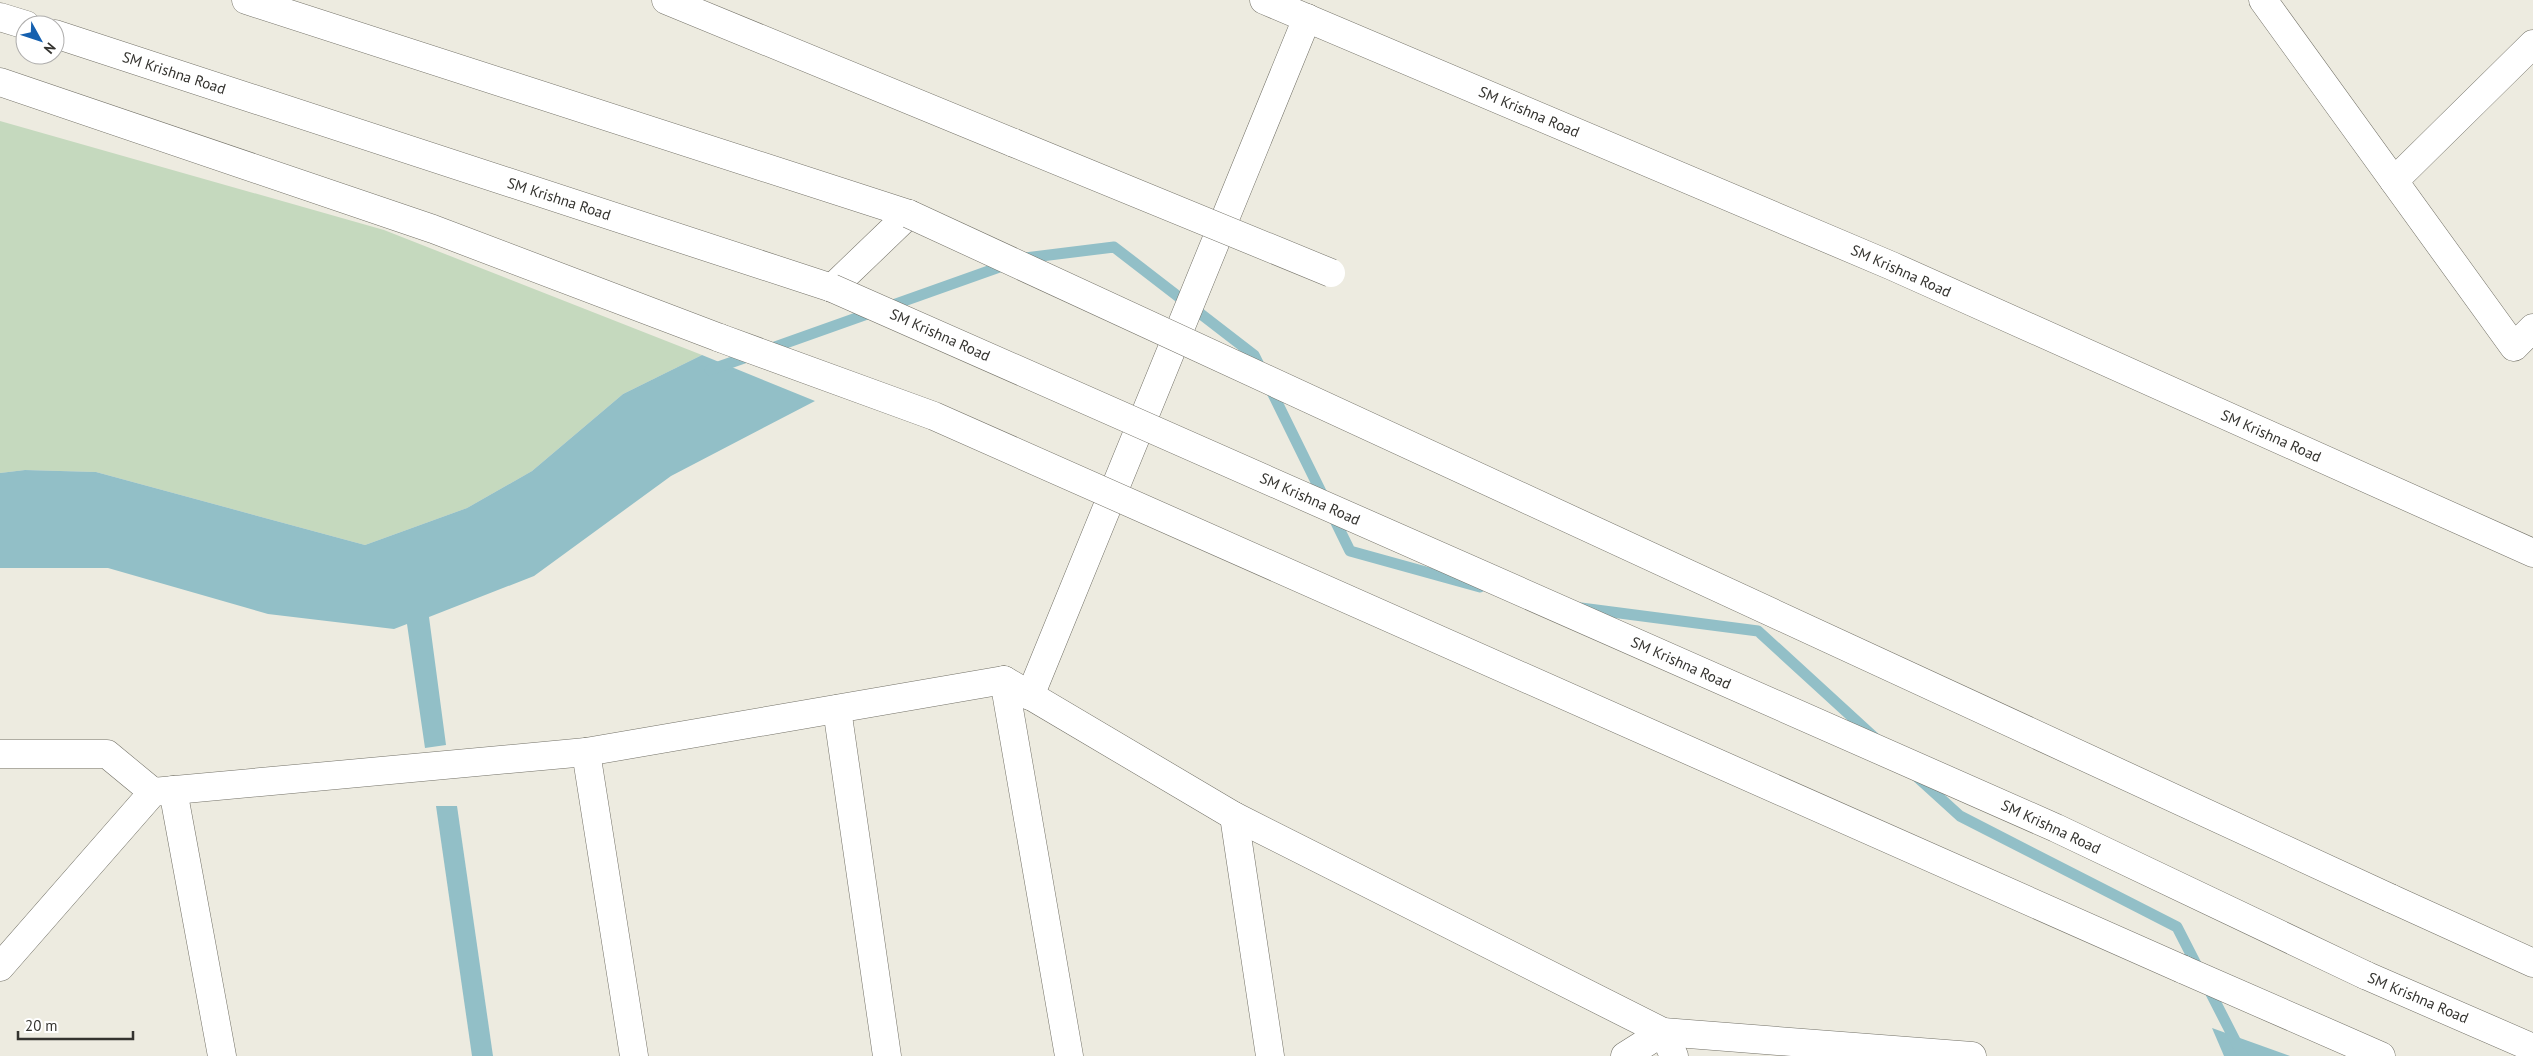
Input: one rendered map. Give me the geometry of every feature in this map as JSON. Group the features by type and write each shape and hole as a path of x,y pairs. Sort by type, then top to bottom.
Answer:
{"main road":[{"path":"246,0 909,214 2533,963"},
{"path":"666,0 1331,273"},
{"name":"SM Krishna Road","path":"1264,0 1892,266 2533,553"},
{"path":"2263,0 2514,347 2533,328"},
{"path":"0,17 15,22"},
{"path":"1030,696 1307,18"},
{"name":"SM Krishna Road","path":"65,37 832,288 2056,828 2365,975 2533,1048"},
{"path":"2394,181 2533,44"},
{"path":"0,82 434,229 720,338 934,416 2381,1056"},
{"path":"832,288 909,214"},
{"path":"1004,680 1069,1056"},
{"path":"0,754 106,754 163,791 586,752 1004,680 1234,816 1663,1032 1972,1056"},
{"path":"837,709 888,1056"},
{"path":"586,752 634,1056"},
{"path":"0,967 163,791"},
{"path":"163,791 222,1056"},
{"path":"1234,816 1270,1056"},
{"path":"1625,1056 1663,1032"},
{"path":"1663,1032 1674,1056"}],"green space":[{"path":"0,121 384,230 702,355 623,394 532,471 467,508 365,545 96,472 25,470 0,473"}],"water":[{"path":"702,355 815,401 671,476 534,576 429,617 446,745 425,748 407,624 394,629 268,614 108,568 0,568 0,473 25,470 96,472 365,545 467,508 532,471 623,394"},
{"path":"436,806 457,806 493,1056 472,1056"},
{"path":"2212,1028 2290,1056 2224,1056"}],"waterway":[{"path":"710,370 1025,258 1114,247 1254,355 1262,371"},
{"path":"1269,386 1350,551 1480,587"},
{"path":"1581,608 1758,631 1875,738"},
{"path":"1916,776 1960,816 2177,927 2243,1056"}]}
